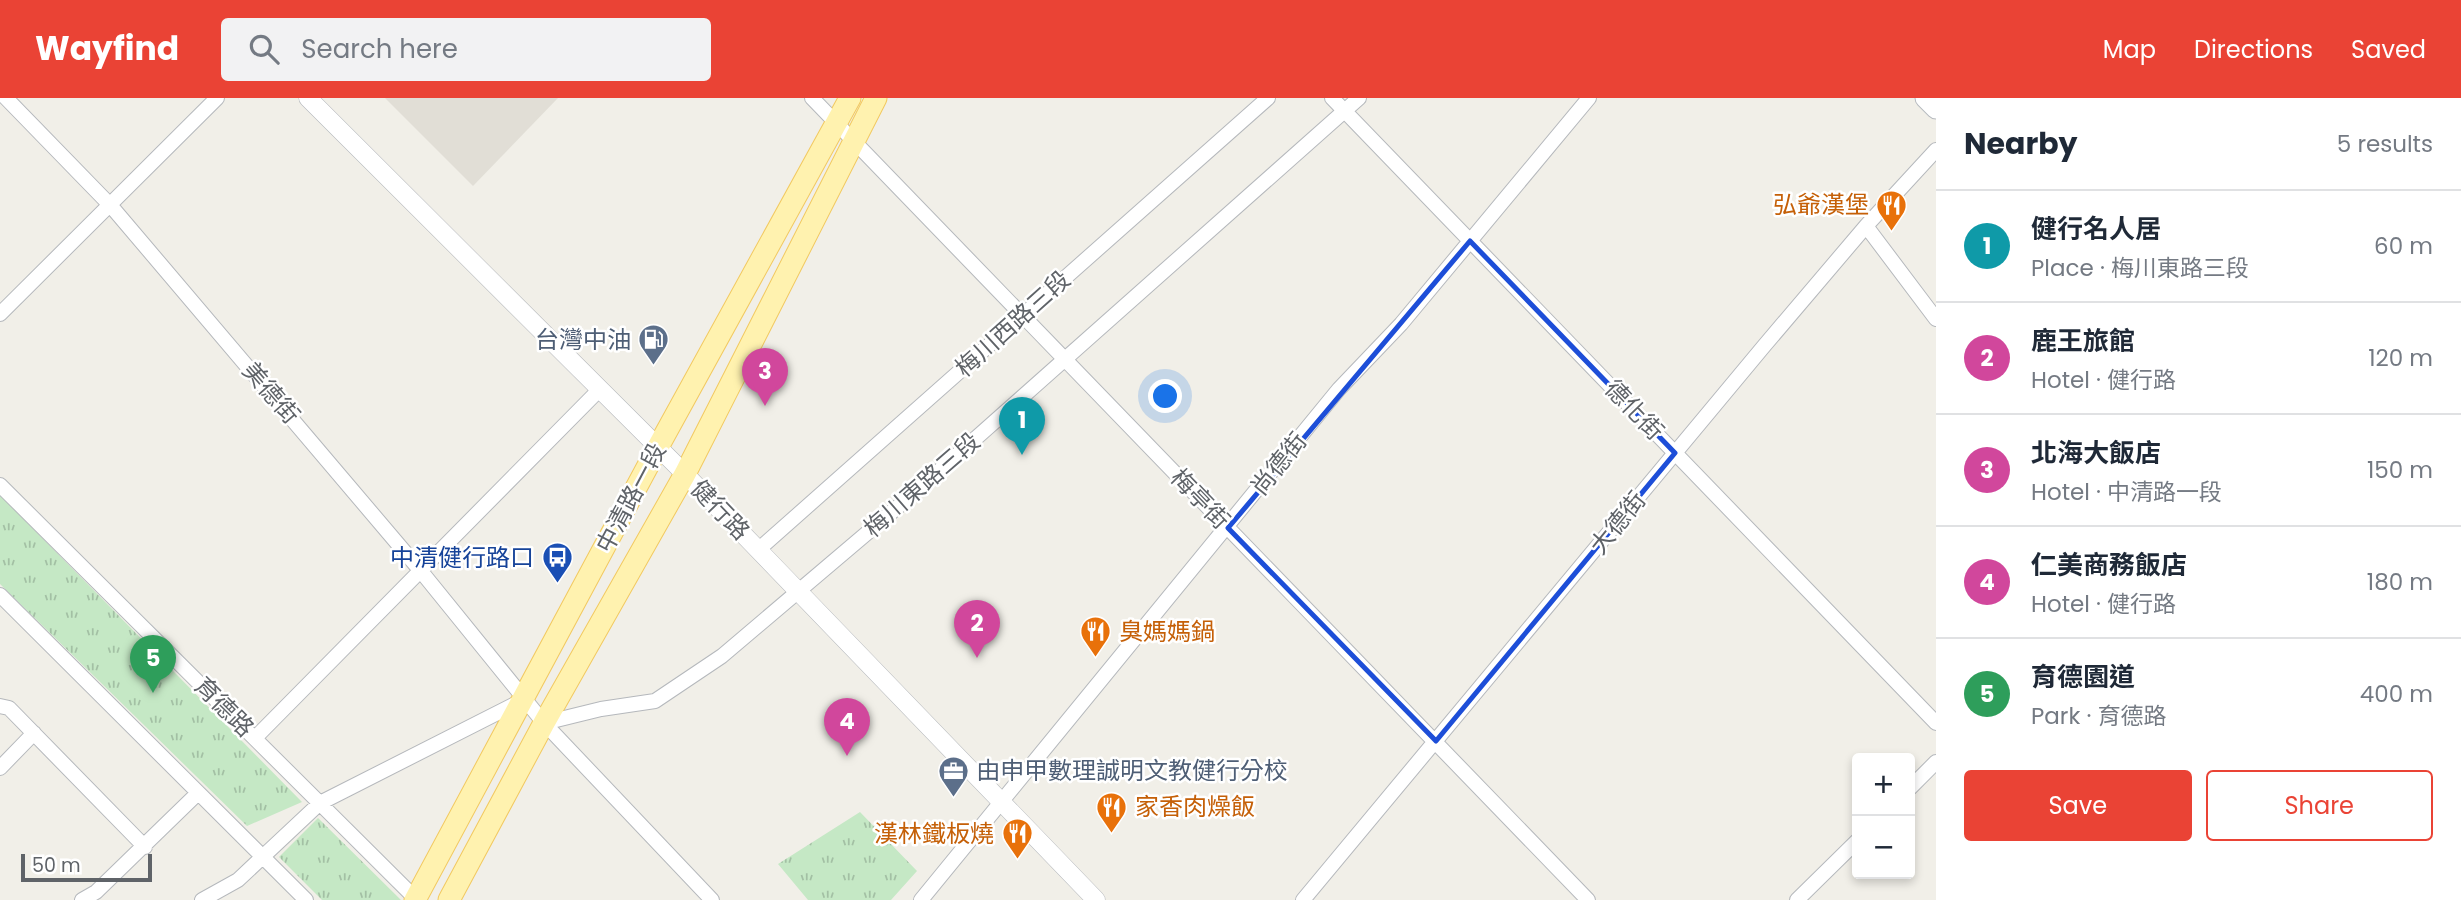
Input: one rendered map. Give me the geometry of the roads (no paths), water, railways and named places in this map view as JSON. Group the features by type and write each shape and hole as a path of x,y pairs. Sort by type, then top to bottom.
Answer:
{"main road":[{"name":"中清路一段","path":"416,900 658,447 850,98"},
{"name":"中清路一段","path":"449,900 544,723 685,474 876,98"},
{"path":"1925,98 1936,109"}],"street":[{"name":"美德街","path":"6,98 111,206 420,570 544,723"},
{"path":"0,314 217,98"},
{"name":"健行路","path":"308,98 685,474 1096,900"},
{"name":"梅亭街","path":"812,98 1588,900"},
{"name":"梅川西路三段","path":"758,550 1268,98"},
{"name":"德化街","path":"1332,98 1936,723"},
{"name":"梅川東路三段","path":"544,723 601,709 654,701 722,656 1065,359 1359,98"},
{"name":"尚德街","path":"921,900 1339,389 1401,324 1589,98"},
{"name":"大德街","path":"1303,900 1866,226 1936,150"},
{"path":"1866,226 1936,319"},
{"path":"255,738 600,389"},
{"name":"育德路","path":"0,485 416,900"},
{"path":"1,598 306,900"},
{"path":"202,900 238,880 320,803 524,699"},
{"path":"0,706 9,708 145,847"},
{"path":"544,723 712,900"},
{"path":"0,768 34,733"},
{"path":"1915,784 1936,762"},
{"path":"82,900 96,892 145,847 198,793"},
{"path":"1797,900 1852,846"}],"place":[{"name":"弘爺漢堡","path":"1892,232"},
{"name":"台灣中油","path":"654,367"},
{"name":"北海大飯店","path":"765,406"},
{"name":"健行名人居","path":"1022,455"},
{"name":"中清健行路口","path":"557,585"},
{"name":"鹿王旅館","path":"977,658"},
{"name":"臭媽媽鍋","path":"1096,659"},
{"name":"育德園道","path":"153,693"},
{"name":"仁美商務飯店","path":"847,756"},
{"name":"由申甲數理誠明文教健行分校","path":"953,798"},
{"name":"家香肉燥飯","path":"1112,834"},
{"name":"漢林鐵板燒","path":"1017,861"}]}
